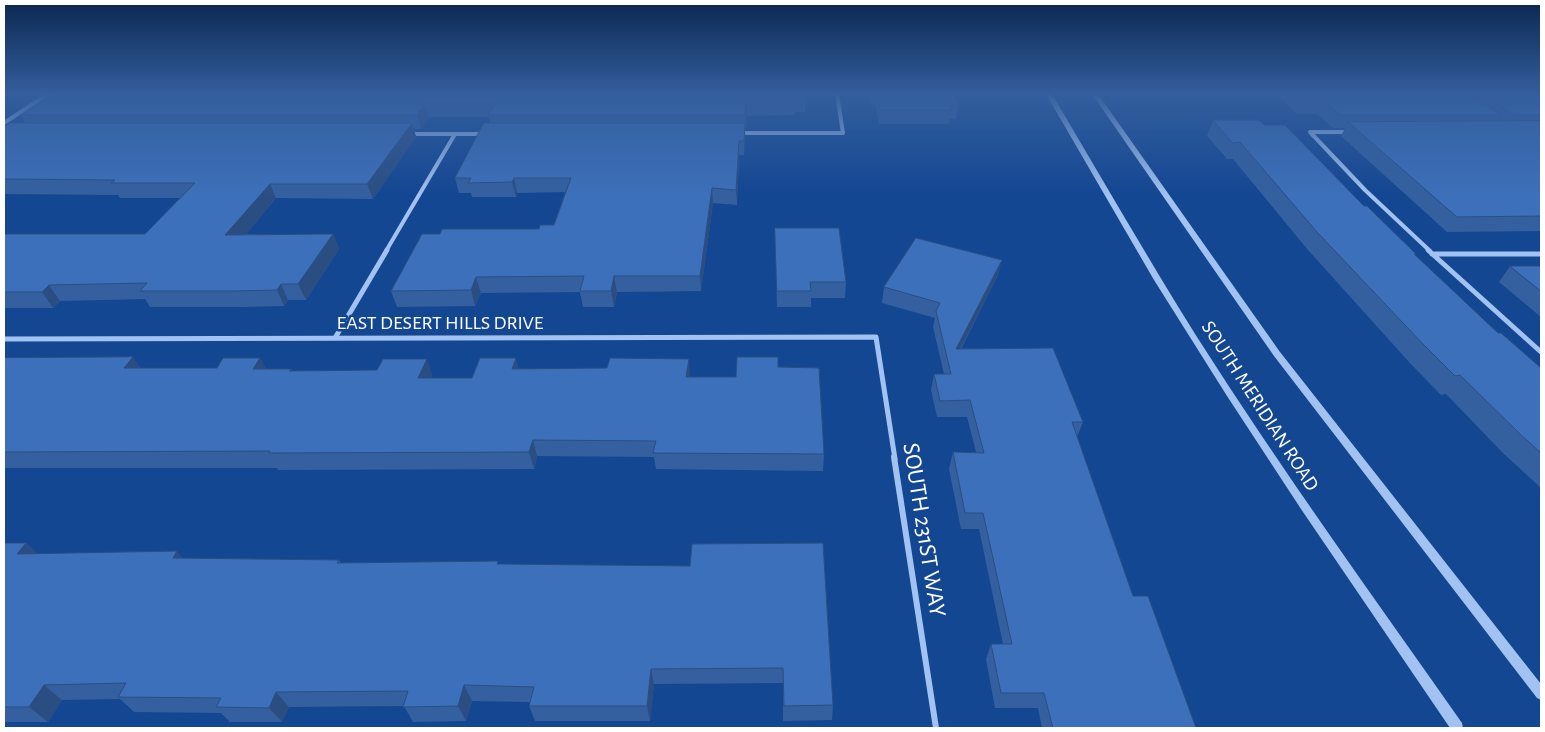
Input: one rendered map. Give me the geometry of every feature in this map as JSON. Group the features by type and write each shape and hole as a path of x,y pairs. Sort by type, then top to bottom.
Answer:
{"street":[{"path":"734,134 843,133 842,128"},
{"name":"SOUTH MERIDIAN ROAD","path":"1070,128 1158,281 1296,494 1457,728"},
{"name":"SOUTH MERIDIAN ROAD","path":"1119,128 1277,354 1541,694"},
{"path":"1349,132 1310,132 1341,166 1431,254 1541,352"},
{"path":"406,134 485,134"},
{"path":"335,338 455,134"},
{"path":"1431,254 1541,254"},
{"name":"EAST DESERT HILLS DRIVE","path":"4,339 876,337"},
{"name":"SOUTH 231ST WAY","path":"876,337 936,728"}],"building":[{"path":"4,128 408,128 367,184 270,184 225,235 333,234 298,284 281,284 277,290 140,291 147,283 49,285 42,292 4,292 4,234 145,234 195,183 111,183 115,180 4,179"},
{"path":"481,128 745,128 744,141 739,141 736,190 712,188 700,276 614,276 611,291 580,291 584,276 476,277 471,290 391,291 422,234 440,234 442,229 539,229 540,225 554,225 571,178 514,178 512,182 468,183 471,178 455,178"},
{"path":"1220,128 1288,128 1364,206 1367,206 1416,254 1414,254 1498,333 1501,333 1541,368 1541,453 1460,375 1455,376 1422,343 1317,232 1240,142 1233,143"},
{"path":"1355,128 1541,128 1541,216 1457,217"},
{"path":"775,228 839,228 846,282 810,282 811,291 777,291"},
{"path":"916,238 1002,260 956,349 1053,348 1083,422 1072,422 1133,596 1148,596 1196,728 1053,728 1044,693 1001,693 991,644 1012,644 983,513 965,513 953,452 984,453 970,400 940,401 934,374 951,374 936,311 940,303 884,287"},
{"path":"1510,266 1541,266 1541,291"},
{"path":"133,357 124,368 217,368 223,358 260,358 253,369 291,369 289,371 377,370 383,359 427,359 418,378 472,378 480,358 516,358 512,369 607,368 610,358 689,359 686,377 736,377 737,357 778,357 778,367 819,368 824,454 653,453 656,441 533,440 529,452 4,452 4,358"},
{"path":"4,543 26,543 17,554 177,551 173,558 339,560 337,563 498,561 497,564 690,566 692,544 823,543 833,705 784,706 783,668 651,669 647,706 529,706 534,687 464,685 458,706 403,707 408,691 276,692 269,708 216,707 221,698 118,697 126,683 44,685 29,707 4,707"}]}
